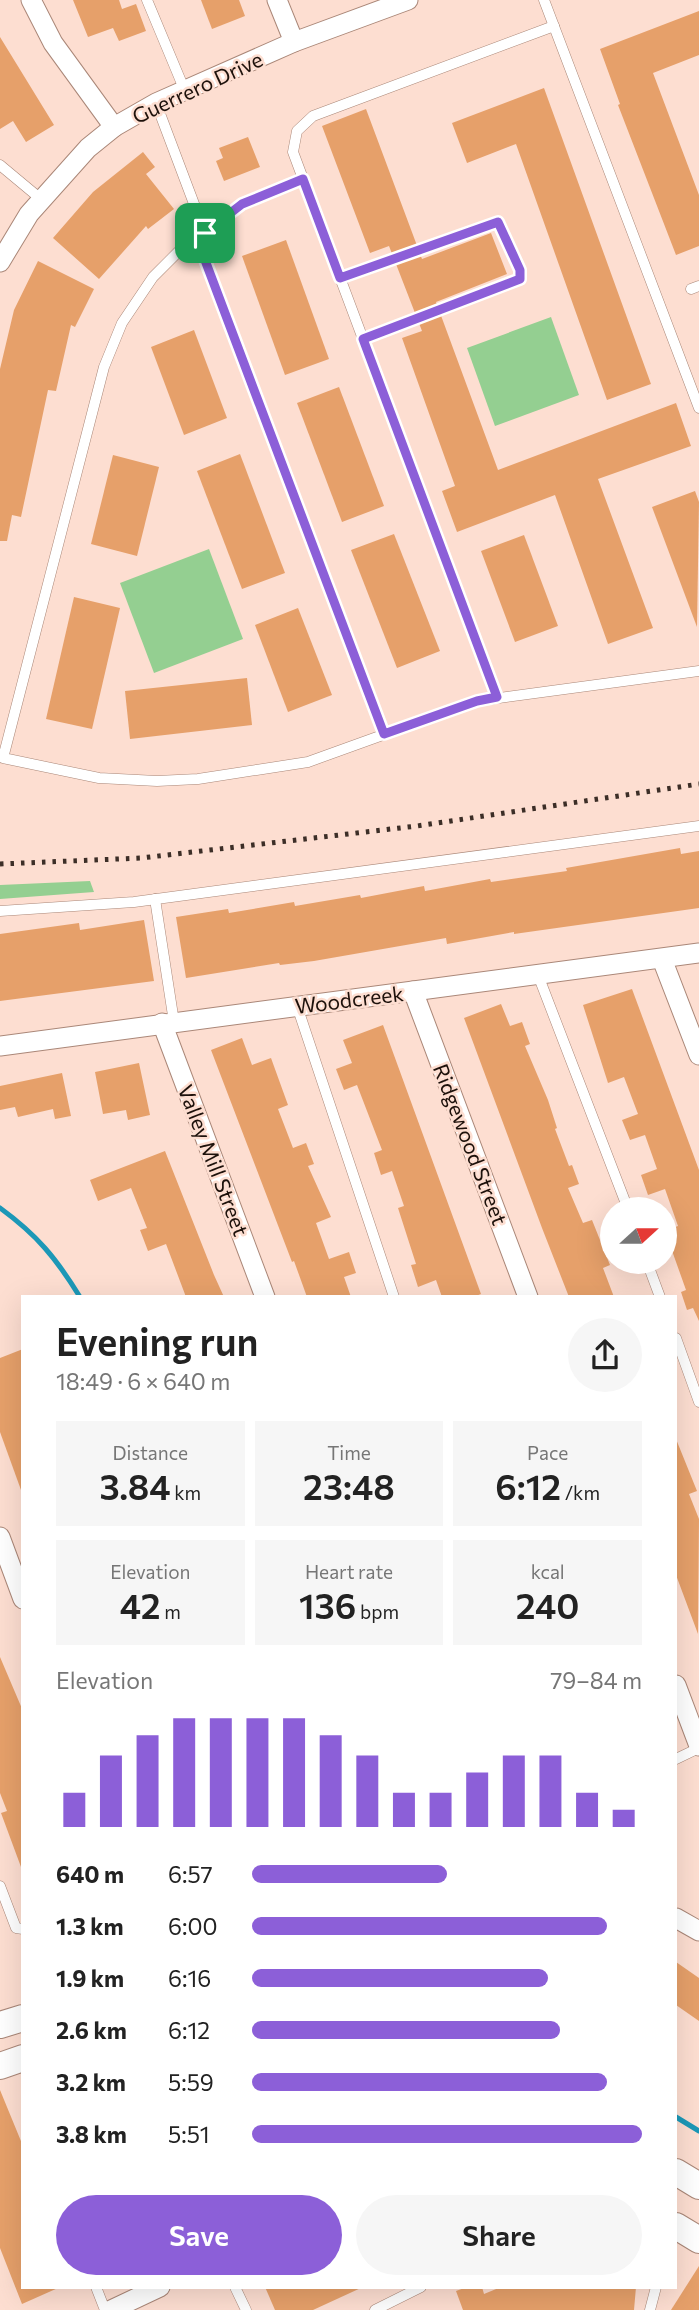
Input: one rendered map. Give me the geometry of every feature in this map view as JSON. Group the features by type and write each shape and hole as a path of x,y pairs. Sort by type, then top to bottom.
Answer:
{"main road":[{"path":"0,2025 21,2019"},
{"path":"0,2066 21,2059"},
{"path":"677,2173 699,2186"},
{"path":"677,2227 699,2239"}],"street":[{"path":"32,0 53,43 114,127"},
{"path":"277,0 294,42"},
{"name":"Guerrero Drive","path":"0,262 29,215 88,148 114,127 156,103 294,42 408,0"},
{"name":"Woodcreek","path":"0,1046 699,953"},
{"path":"662,959 699,1055"},
{"name":"Ridgewood Street","path":"413,991 527,1295"},
{"name":"Valley Mill Street","path":"168,1023 264,1295"},
{"path":"0,1537 21,1594"},
{"path":"677,1688 699,1747"},
{"path":"677,1919 699,1931"},
{"path":"111,2310 156,2289"}],"lane":[{"path":"147,0 185,91"},
{"path":"544,0 699,408"},
{"path":"497,697 293,152 297,131 313,116 554,26"},
{"path":"156,103 201,236 384,734"},
{"path":"0,165 42,200"},
{"path":"303,179 242,204 201,236 153,277 122,323 104,367 4,758 99,778 157,781 198,779 308,762 477,701 699,671"},
{"path":"0,911 155,899 699,826"},
{"path":"155,899 168,1023"},
{"path":"538,975 623,1197"},
{"path":"297,1006 393,1295"},
{"path":"651,1274 659,1295"},
{"path":"677,1341 699,1402"},
{"path":"677,1758 699,1747"},
{"path":"0,1886 16,1928 21,1929"},
{"path":"97,2289 104,2310"},
{"path":"236,2289 246,2310"},
{"path":"376,2310 417,2289"},
{"path":"650,2310 655,2289"}],"path":[{"path":"340,278 498,222 520,270 520,279 363,339"}],"green space":[{"path":"551,317 579,395 495,426 467,348"},
{"path":"209,549 243,639 154,673 120,583"},
{"path":"90,881 94,892 0,899 0,885"}],"building":[{"path":"73,0 119,0 122,9 136,4 146,31 119,41 113,28 88,37"},
{"path":"201,0 239,0 245,16 212,29"},
{"path":"699,11 699,55 653,73 699,195 699,246 676,255 618,105 620,104 600,49"},
{"path":"0,37 54,125 26,142 13,121 0,129"},
{"path":"544,88 651,384 607,400 516,144 467,163 452,123"},
{"path":"366,109 422,259 491,233 507,274 436,302 498,470 676,403 691,446 598,479 653,628 608,644 555,495 457,532 442,491 455,486 402,338 422,331 389,246 370,253 322,126"},
{"path":"248,137 260,167 224,181 216,161 223,158 219,148"},
{"path":"143,152 155,167 146,174 174,209 148,229 146,226 99,279 53,238 93,192"},
{"path":"286,240 329,359 285,375 242,256"},
{"path":"38,261 94,289 75,327 71,325 56,391 48,390 21,517 12,515 7,541 0,541 0,369 14,310"},
{"path":"194,330 227,418 184,435 151,347"},
{"path":"339,387 384,506 342,522 297,403"},
{"path":"240,454 285,573 242,589 197,471"},
{"path":"113,455 159,467 137,556 91,544"},
{"path":"695,491 699,502 697,627 652,507"},
{"path":"394,534 440,651 397,668 351,550"},
{"path":"524,535 558,626 515,642 481,551"},
{"path":"74,597 120,608 92,729 46,719"},
{"path":"298,608 332,695 288,712 255,625"},
{"path":"247,678 252,725 130,739 125,691"},
{"path":"680,848 681,854 699,851 699,908 514,932 447,944 446,938 314,961 279,963 186,978 176,917 228,909 229,913 294,902 295,906 360,895 361,898 424,886 425,891 490,879 491,882 567,871 566,868"},
{"path":"144,920 154,981 0,1001 0,934 79,923 80,930"},
{"path":"632,989 699,1170 699,1321 693,1308 687,1310 681,1292 686,1290 677,1265 677,1197 668,1197 665,1189 648,1195 641,1175 657,1169 645,1135 630,1140 622,1120 638,1114 624,1077 608,1083 583,1005"},
{"path":"501,1004 510,1026 522,1022 530,1044 525,1046 548,1100 557,1128 555,1129 569,1166 572,1165 579,1184 568,1188 583,1223 592,1220 600,1240 600,1274 605,1274 613,1295 568,1295 464,1018"},
{"path":"383,1025 481,1294 441,1295 436,1280 418,1287 411,1265 416,1264 398,1208 404,1206 392,1171 381,1175 374,1153 382,1150 357,1085 344,1090 336,1069 352,1063 343,1040"},
{"path":"242,1038 252,1065 271,1058 288,1105 278,1109 293,1148 306,1143 314,1164 308,1166 331,1217 316,1223 329,1259 349,1252 356,1273 344,1277 350,1295 306,1295 211,1050"},
{"path":"139,1063 150,1115 128,1120 126,1110 103,1114 95,1072"},
{"path":"62,1073 71,1116 55,1119 53,1109 18,1117 15,1107 0,1110 0,1086"},
{"path":"165,1151 223,1295 185,1295 166,1244 148,1251 140,1230 147,1228 131,1188 98,1201 90,1180"},
{"path":"21,1350 21,1490 0,1432 0,1358"},
{"path":"677,1441 697,1491 689,1494 699,1519 698,1634 677,1578"},
{"path":"0,1657 21,1706 21,1867 1,1813 7,1811 0,1793"},
{"path":"677,1963 699,1978 699,2021 677,2006"},
{"path":"0,2090 21,2141 21,2289 56,2289 22,2304 0,2248"},
{"path":"699,2266 699,2310 671,2310"},
{"path":"266,2289 359,2289 313,2310 275,2310"},
{"path":"483,2289 484,2294 496,2289 636,2289 634,2310 463,2310 456,2291"}],"waterway":[{"path":"0,1208 45,1248 79,1295"},
{"path":"677,2118 699,2131"}],"railway":[{"path":"0,864 141,858 417,826 699,784"}],"route":[{"path":"303,179 340,278 498,222 502,224 520,270 520,279 363,339 497,697 477,701 384,734 197,239 205,233 242,204 303,179"}]}
